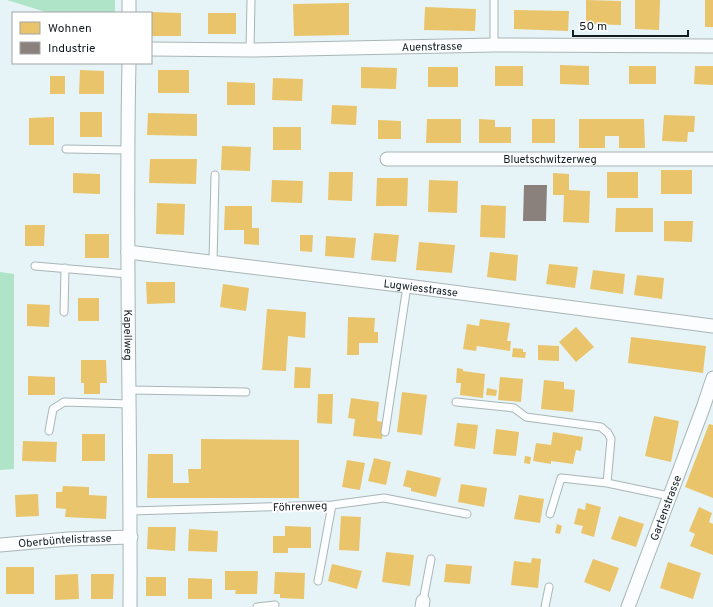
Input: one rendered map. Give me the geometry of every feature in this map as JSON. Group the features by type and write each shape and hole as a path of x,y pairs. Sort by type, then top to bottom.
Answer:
{"street":[{"path":"129,0 129,12"},
{"name":"Auenstrasse","path":"152,49 250,50 494,45 713,46"},
{"name":"Kapellweg","path":"129,64 127,150 131,511 130,607"},
{"name":"Bluetschwitzerweg","path":"387,159 713,159"},
{"name":"Lugwiesstrasse","path":"128,252 407,286 713,326"},
{"name":"Gartenstrasse","path":"628,607 669,496 708,410 713,378"},
{"name":"Oberbüntelistrasse","path":"0,545 68,539 131,537"}],"lane":[{"path":"250,50 251,0"},
{"path":"494,0 494,45"},
{"path":"66,149 127,150"},
{"path":"212,262 215,175"},
{"path":"35,266 128,274"},
{"path":"64,312 65,268"},
{"path":"385,432 407,286"},
{"path":"130,390 246,392"},
{"path":"49,431 53,409 64,402 130,404"},
{"path":"456,402 514,408 526,417 601,427 608,433 611,440 607,483"},
{"path":"550,514 561,478 607,483 669,496"},
{"name":"Föhrenweg","path":"131,511 332,505 384,498 467,514"},
{"path":"318,581 332,505"},
{"path":"422,604 431,559"},
{"path":"545,607 549,587"},
{"path":"257,607 275,605"}],"green space":[{"path":"7,0 115,0 115,12 46,12"},
{"path":"0,272 14,274 14,469 0,470"}],"building: Wohnen":[{"path":"586,0 621,1 621,25 586,24"},
{"path":"635,0 660,0 659,30 635,29"},
{"path":"705,0 713,0 713,27 705,27"},
{"path":"349,3 349,35 294,36 293,4"},
{"path":"425,7 476,9 475,31 424,30"},
{"path":"514,10 569,11 568,31 514,29"},
{"path":"152,12 181,13 181,36 152,36"},
{"path":"208,13 236,13 236,34 208,34"},
{"path":"560,65 589,66 589,85 560,84"},
{"path":"495,66 523,66 523,86 495,86"},
{"path":"629,66 656,66 656,84 629,84"},
{"path":"695,66 713,66 713,85 694,84"},
{"path":"361,67 397,68 396,89 361,88"},
{"path":"428,67 458,67 458,87 428,87"},
{"path":"80,70 104,71 104,94 79,94"},
{"path":"158,70 189,70 189,93 158,93"},
{"path":"50,76 65,76 65,94 50,94"},
{"path":"273,78 303,79 302,101 272,100"},
{"path":"227,82 255,83 255,105 227,105"},
{"path":"332,105 357,106 356,125 331,124"},
{"path":"80,112 102,112 102,137 80,137"},
{"path":"148,113 197,114 197,136 147,135"},
{"path":"664,115 695,116 694,132 688,132 687,142 662,141"},
{"path":"54,117 54,145 29,145 29,118"},
{"path":"427,119 461,119 461,143 426,143"},
{"path":"479,119 495,120 495,127 511,127 511,143 479,143"},
{"path":"532,119 555,119 555,143 532,143"},
{"path":"579,119 644,119 645,148 619,148 619,136 605,136 605,148 579,148"},
{"path":"378,120 401,121 401,139 378,139"},
{"path":"273,127 301,127 301,150 273,150"},
{"path":"222,146 251,147 250,171 221,170"},
{"path":"150,159 197,159 196,184 149,183"},
{"path":"661,170 692,170 692,194 661,194"},
{"path":"329,172 353,172 352,201 328,200"},
{"path":"607,172 638,172 638,198 607,198"},
{"path":"73,173 100,174 100,194 73,193"},
{"path":"553,173 569,174 569,190 590,191 589,223 563,222 564,195 553,195"},
{"path":"377,178 408,178 407,206 376,206"},
{"path":"272,180 303,181 302,203 271,202"},
{"path":"429,180 458,181 457,213 428,212"},
{"path":"157,203 185,204 184,235 156,234"},
{"path":"481,205 506,206 505,238 480,237"},
{"path":"225,206 252,206 252,228 259,228 259,245 244,244 244,230 224,230"},
{"path":"616,208 653,208 653,232 615,232"},
{"path":"664,221 693,221 692,242 664,241"},
{"path":"25,225 45,225 44,246 25,246"},
{"path":"374,233 399,235 396,262 371,260"},
{"path":"85,234 109,234 109,258 85,258"},
{"path":"300,235 313,235 312,252 300,251"},
{"path":"326,236 356,238 354,258 325,256"},
{"path":"419,242 455,245 452,273 416,270"},
{"path":"490,252 518,255 516,281 487,277"},
{"path":"549,264 578,267 575,288 546,284"},
{"path":"593,270 625,274 623,294 590,289"},
{"path":"637,275 664,278 662,299 634,295"},
{"path":"146,282 175,282 175,303 147,304"},
{"path":"223,284 249,288 246,311 220,307"},
{"path":"78,298 99,298 99,321 78,321"},
{"path":"27,304 50,305 49,327 27,326"},
{"path":"267,309 306,312 305,338 288,336 286,371 262,370"},
{"path":"348,317 375,318 374,332 378,332 378,343 359,343 359,355 347,355"},
{"path":"480,319 510,323 507,341 511,341 510,351 477,346 476,351 463,349 467,324 479,326"},
{"path":"576,327 594,347 576,362 559,342"},
{"path":"631,337 706,346 703,373 628,363"},
{"path":"538,345 559,346 559,361 538,360"},
{"path":"513,348 523,349 523,352 526,352 525,358 512,357"},
{"path":"81,360 106,360 107,383 100,383 100,394 84,394 84,383 81,383"},
{"path":"295,367 311,368 310,388 294,388"},
{"path":"457,368 463,369 463,371 485,374 483,398 460,395 461,383 456,383"},
{"path":"28,376 55,377 55,395 28,395"},
{"path":"500,377 523,379 521,402 498,400"},
{"path":"544,380 564,382 564,389 575,390 573,412 541,409"},
{"path":"487,388 497,390 496,396 486,395"},
{"path":"402,392 427,395 422,435 397,432"},
{"path":"318,394 333,394 332,424 317,423"},
{"path":"351,398 379,402 377,421 384,422 382,439 353,436 355,419 348,418"},
{"path":"654,416 679,421 671,462 645,456"},
{"path":"457,423 478,425 475,449 454,446"},
{"path":"709,424 713,425 713,498 685,487"},
{"path":"496,429 519,432 516,456 493,454"},
{"path":"553,432 583,437 581,451 576,450 573,464 551,461 551,464 533,461 536,443 551,445"},
{"path":"82,434 105,434 105,461 82,461"},
{"path":"201,439 299,440 299,498 147,498 148,454 173,454 173,483 189,483 188,469 201,469"},
{"path":"23,441 57,442 56,462 22,461"},
{"path":"525,456 531,457 530,464 524,463"},
{"path":"374,458 391,462 386,485 368,481"},
{"path":"347,460 365,463 360,490 342,487"},
{"path":"407,470 441,478 436,497 411,491 411,488 403,486"},
{"path":"461,484 487,488 484,507 458,502"},
{"path":"63,486 89,487 89,495 107,496 106,519 65,517 66,509 56,508 56,492 62,492"},
{"path":"38,494 39,516 16,517 15,495"},
{"path":"519,495 544,499 540,523 514,519"},
{"path":"586,503 601,507 594,537 581,533 583,526 574,524 578,508 585,510"},
{"path":"699,507 712,513 709,522 713,524 713,555 690,546 695,534 689,531"},
{"path":"341,516 361,517 359,551 339,550"},
{"path":"619,516 644,524 636,547 611,539"},
{"path":"557,524 562,526 560,534 555,533"},
{"path":"285,526 311,527 311,548 288,548 288,553 273,553 273,536 285,536"},
{"path":"148,527 176,527 175,551 147,549"},
{"path":"189,529 218,531 217,552 188,551"},
{"path":"386,552 414,555 410,586 382,582"},
{"path":"532,558 541,559 538,588 511,585 514,561 531,563"},
{"path":"593,559 619,568 610,592 584,582"},
{"path":"668,562 701,573 693,599 660,588"},
{"path":"332,564 362,571 357,589 328,581"},
{"path":"446,564 472,566 470,584 444,582"},
{"path":"6,567 34,567 34,594 6,594"},
{"path":"225,571 258,571 257,594 235,594 236,590 225,590"},
{"path":"275,572 305,573 304,599 280,598 280,594 274,594"},
{"path":"78,574 79,599 55,600 55,575"},
{"path":"91,574 114,574 113,599 91,599"},
{"path":"146,577 166,577 166,596 146,596"},
{"path":"188,578 212,579 212,599 188,599"}],"building: Industrie":[{"path":"524,185 547,185 546,221 523,221"}]}
